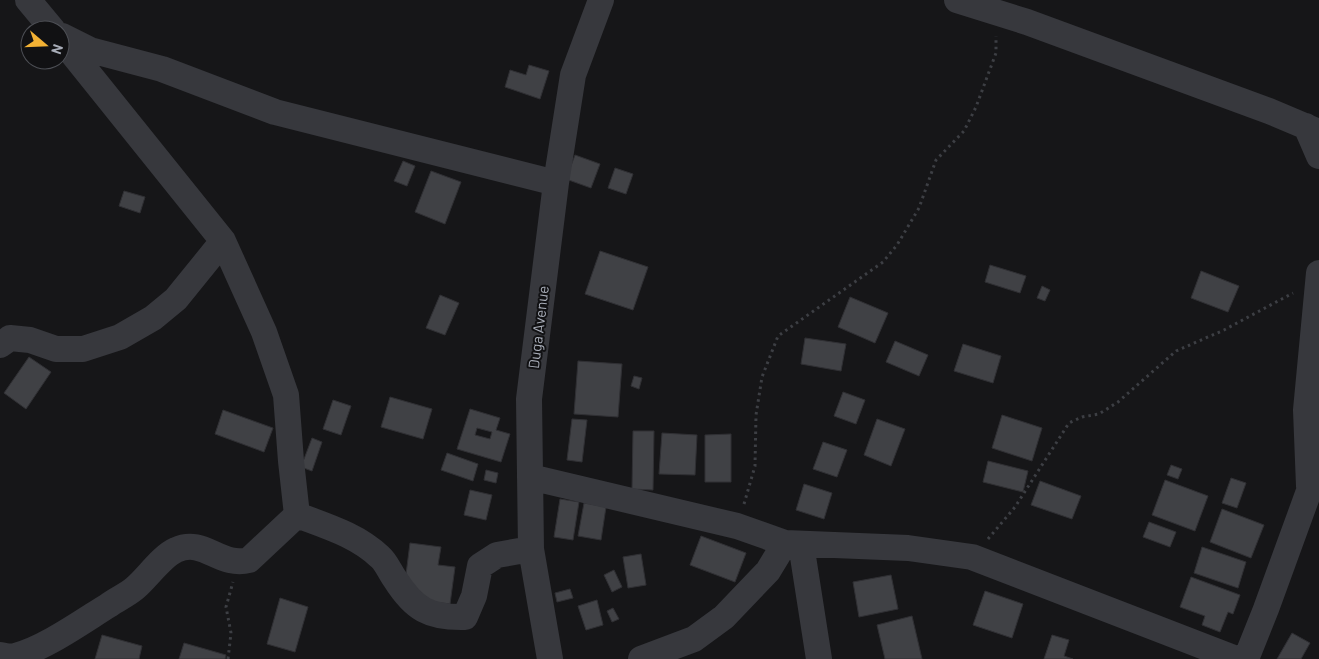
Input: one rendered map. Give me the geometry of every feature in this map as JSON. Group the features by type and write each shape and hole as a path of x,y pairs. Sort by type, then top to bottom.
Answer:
{"street":[{"path":"28,0 45,20"},
{"name":"Duga Avenue","path":"550,659 531,550 529,399 556,183 573,75 601,0"},
{"path":"957,0 1269,111 1312,129 1319,156"},
{"path":"70,41 90,50 162,69 275,112 556,183"},
{"path":"70,50 222,241 264,332 286,395 297,515"},
{"path":"0,345 10,338 30,340 56,349 83,349 120,337 153,318 176,299 222,241"},
{"path":"1246,659 1314,475 1306,410 1318,276"},
{"path":"530,477 737,526 793,543 908,548 972,557 1236,659"},
{"path":"297,515 356,538 381,558 401,589 418,608 446,617 465,617 474,596 480,566 496,554 531,550"},
{"path":"0,655 14,657 40,646 76,625 133,590 176,550 195,546 229,561 240,563 249,560 297,515"},
{"path":"641,659 694,638 724,617 793,543"},
{"path":"793,543 819,659"}],"path":[{"path":"737,526 755,466 756,415 762,377 778,336 883,262 897,245 919,208 936,160 964,131 976,107 996,52 997,13"},
{"path":"972,557 1015,506 1069,423 1082,417 1099,414 1118,402 1176,350 1224,330 1278,302 1318,276"},
{"path":"228,659 231,633 226,606 240,563"}],"building":[{"path":"529,65 549,71 540,99 505,87 510,70 526,75"},
{"path":"575,155 600,164 591,188 566,179"},
{"path":"403,161 415,166 407,186 394,181"},
{"path":"615,168 633,174 626,194 608,188"},
{"path":"431,171 461,182 445,224 415,212"},
{"path":"124,191 145,197 140,213 119,206"},
{"path":"600,251 648,267 633,310 585,294"},
{"path":"990,265 1026,276 1020,293 985,282"},
{"path":"1201,271 1239,286 1228,312 1191,298"},
{"path":"1042,286 1050,290 1045,301 1037,298"},
{"path":"440,295 459,303 445,335 426,328"},
{"path":"850,297 888,313 875,343 838,327"},
{"path":"805,338 846,344 841,371 801,364"},
{"path":"895,341 928,355 919,376 886,362"},
{"path":"963,344 1001,356 993,383 954,371"},
{"path":"29,357 51,372 26,409 4,393"},
{"path":"578,361 622,364 618,417 574,414"},
{"path":"634,376 642,378 639,389 631,386"},
{"path":"843,392 865,400 856,424 834,416"},
{"path":"390,397 432,409 423,439 381,427"},
{"path":"333,400 351,406 341,435 323,429"},
{"path":"470,409 500,418 496,430 510,434 501,462 457,449","holes":["477,428 492,432 490,439 475,435"]},
{"path":"223,410 273,428 264,452 215,434"},
{"path":"1002,415 1042,428 1032,461 992,448"},
{"path":"572,419 587,420 582,462 567,460"},
{"path":"877,419 905,429 891,466 864,455"},
{"path":"633,431 654,431 653,490 632,489"},
{"path":"662,433 697,435 695,475 659,474"},
{"path":"731,434 731,482 705,482 705,435"},
{"path":"312,438 322,442 312,471 301,467"},
{"path":"823,442 847,450 837,477 813,469"},
{"path":"447,453 478,464 473,481 441,470"},
{"path":"988,461 1028,471 1023,492 983,482"},
{"path":"1171,465 1182,469 1178,479 1167,475"},
{"path":"486,470 498,473 496,483 484,480"},
{"path":"1231,478 1246,483 1237,508 1222,503"},
{"path":"1165,480 1208,496 1195,531 1152,515"},
{"path":"1040,481 1081,496 1072,519 1031,505"},
{"path":"804,484 832,493 824,519 796,510"},
{"path":"470,490 492,495 486,520 464,515"},
{"path":"560,499 579,502 573,540 554,537"},
{"path":"584,503 606,507 601,540 578,536"},
{"path":"1222,509 1264,525 1251,558 1210,542"},
{"path":"1149,522 1176,532 1170,547 1143,537"},
{"path":"701,536 746,553 735,582 690,565"},
{"path":"410,543 441,547 438,565 455,567 450,604 403,598"},
{"path":"1202,547 1246,562 1238,588 1194,573"},
{"path":"641,554 646,585 628,588 623,557"},
{"path":"614,570 622,587 612,592 604,575"},
{"path":"891,575 898,609 859,617 853,582"},
{"path":"1191,577 1240,595 1233,614 1228,612 1220,632 1202,625 1205,616 1180,607"},
{"path":"570,589 573,598 557,602 555,593"},
{"path":"985,591 1023,604 1012,638 973,625"},
{"path":"280,598 308,607 295,652 267,644"},
{"path":"597,600 603,625 586,630 578,606"},
{"path":"613,608 619,619 612,622 607,611"},
{"path":"912,616 922,659 885,659 877,625"},
{"path":"1292,633 1310,643 1301,659 1277,659"},
{"path":"102,635 142,646 139,659 95,659"},
{"path":"1052,635 1069,640 1064,656 1073,659 1044,659"},
{"path":"184,643 226,655 225,659 179,659"}]}
